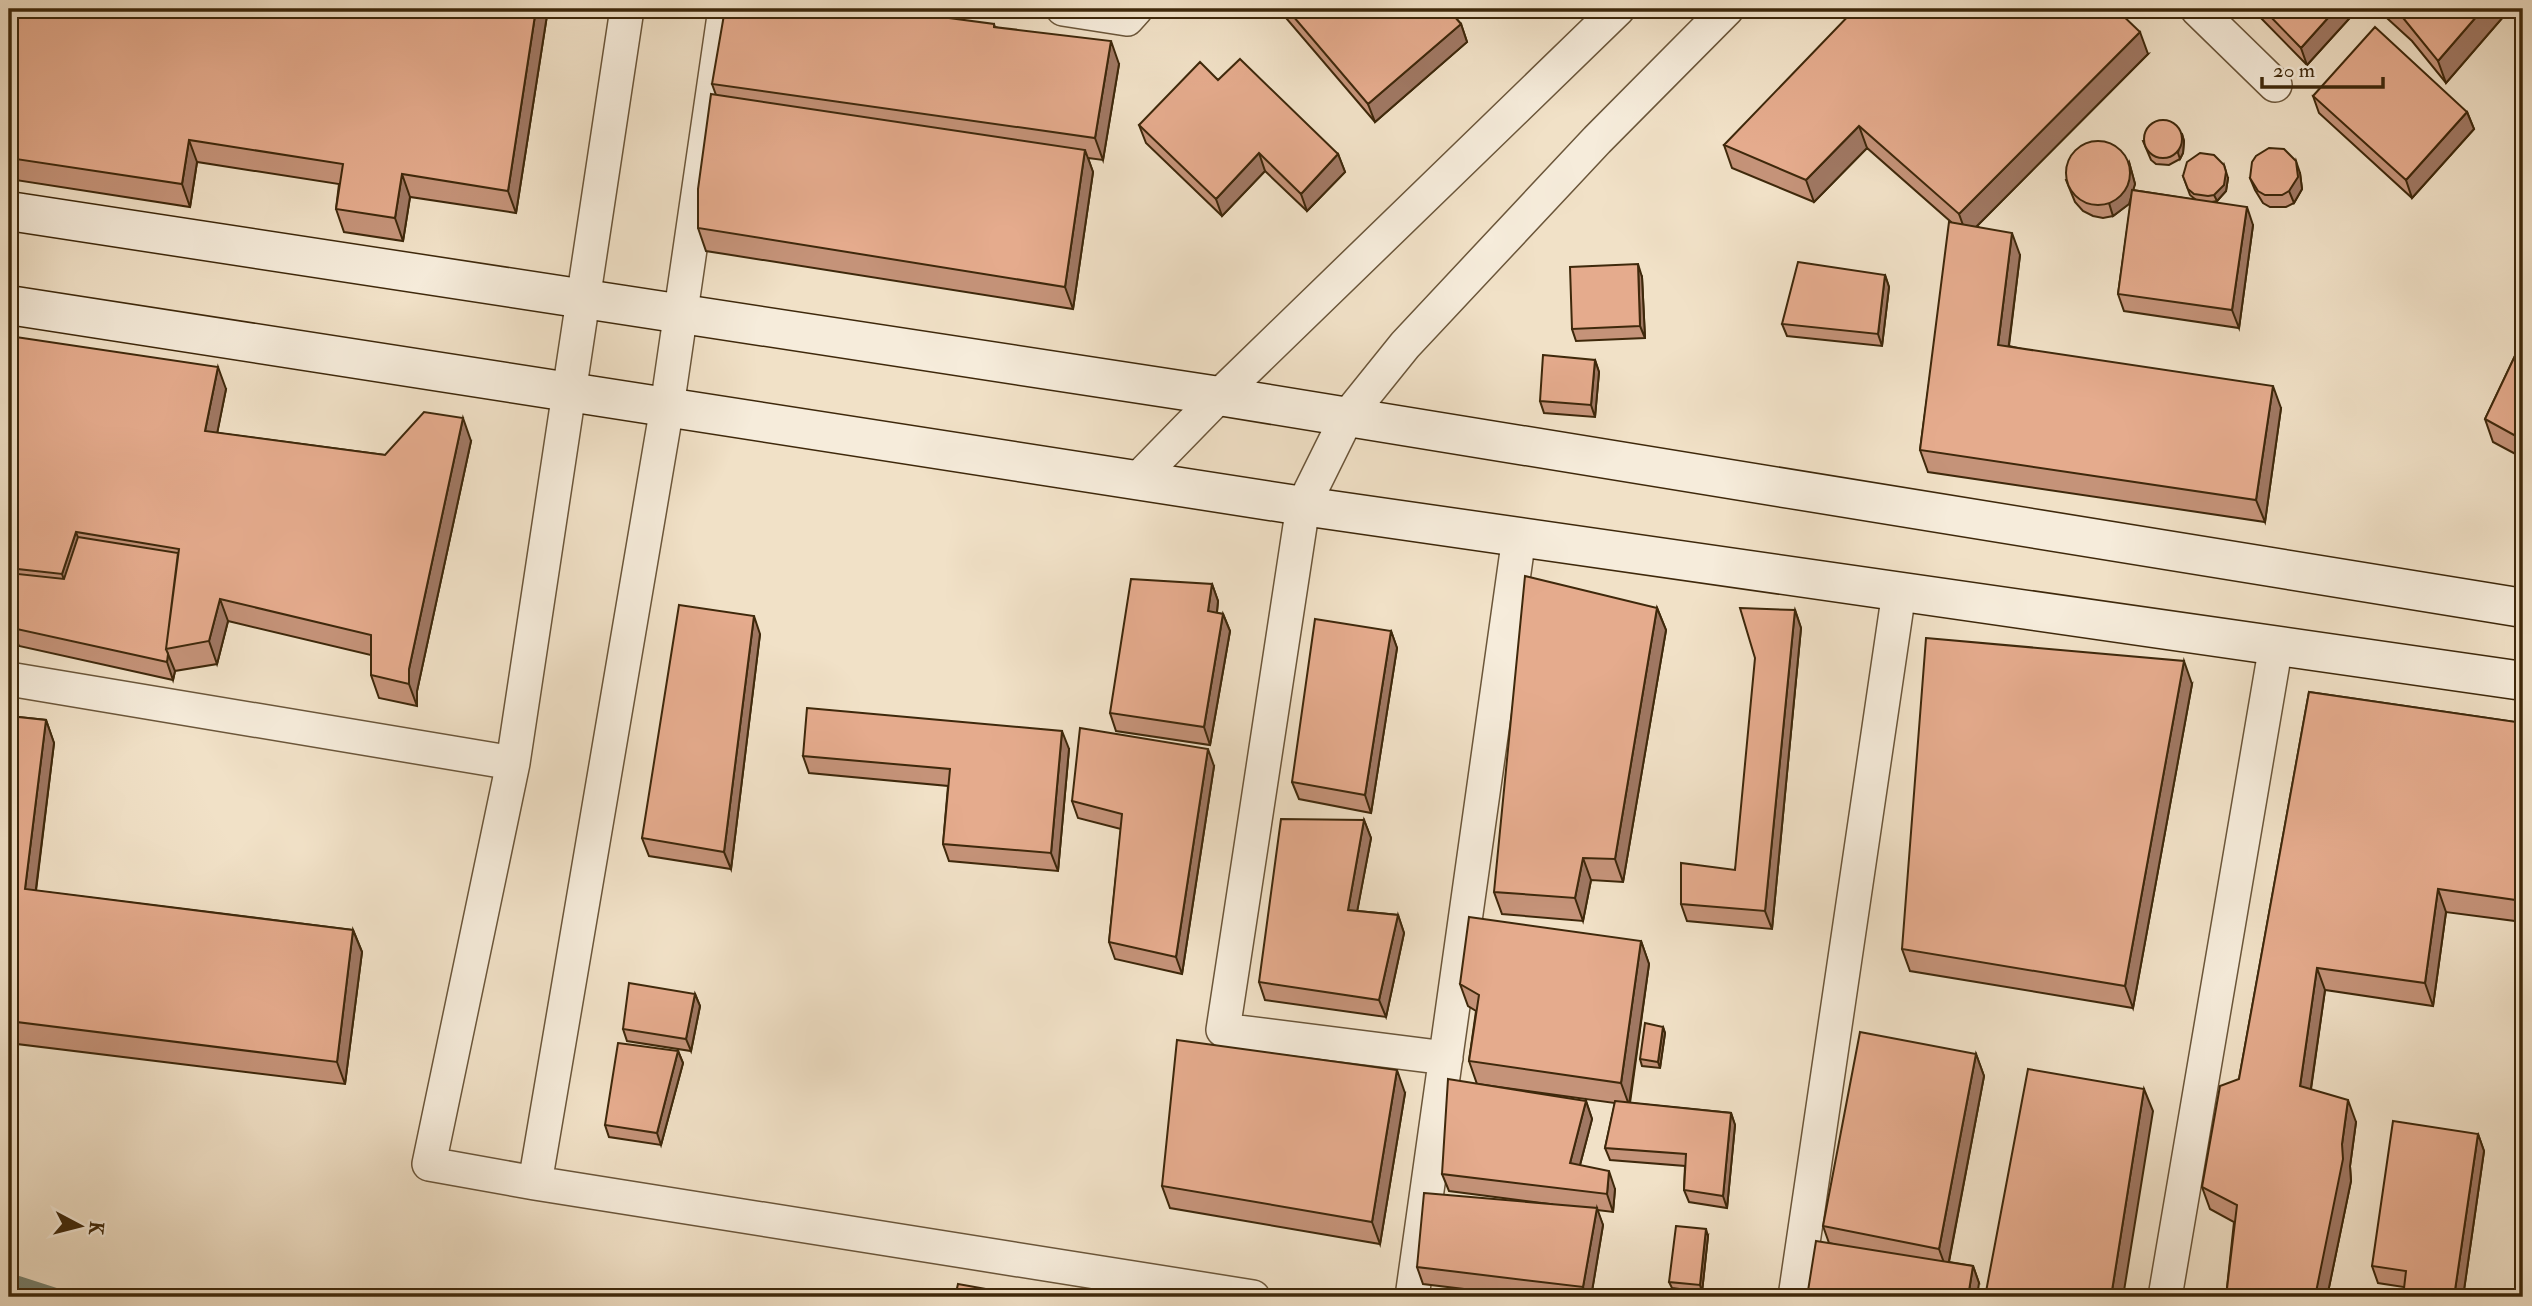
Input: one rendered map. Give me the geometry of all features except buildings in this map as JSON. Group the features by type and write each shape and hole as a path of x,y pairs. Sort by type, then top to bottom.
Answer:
{"main road":[{"path":"9,211 1219,396 2523,608"},
{"path":"9,305 1303,506 2523,681"}],"street":[{"path":"9,16 10,9"},
{"path":"627,9 513,763 429,1164 1254,1297"},
{"path":"535,1183 667,407 725,9"},
{"path":"1063,9 1127,19 1136,9"},
{"path":"1137,480 1219,396 1618,9"},
{"path":"1446,1058 1223,1030 1303,506 1347,417 1405,345 1597,140 1727,9"},
{"path":"2197,9 2274,85"},
{"path":"1412,1297 1519,537"},
{"path":"1795,1297 1899,592"},
{"path":"2165,1297 2276,645"},
{"path":"9,679 513,763"}],"waterway":[{"path":"9,1279 65,1297"}]}
